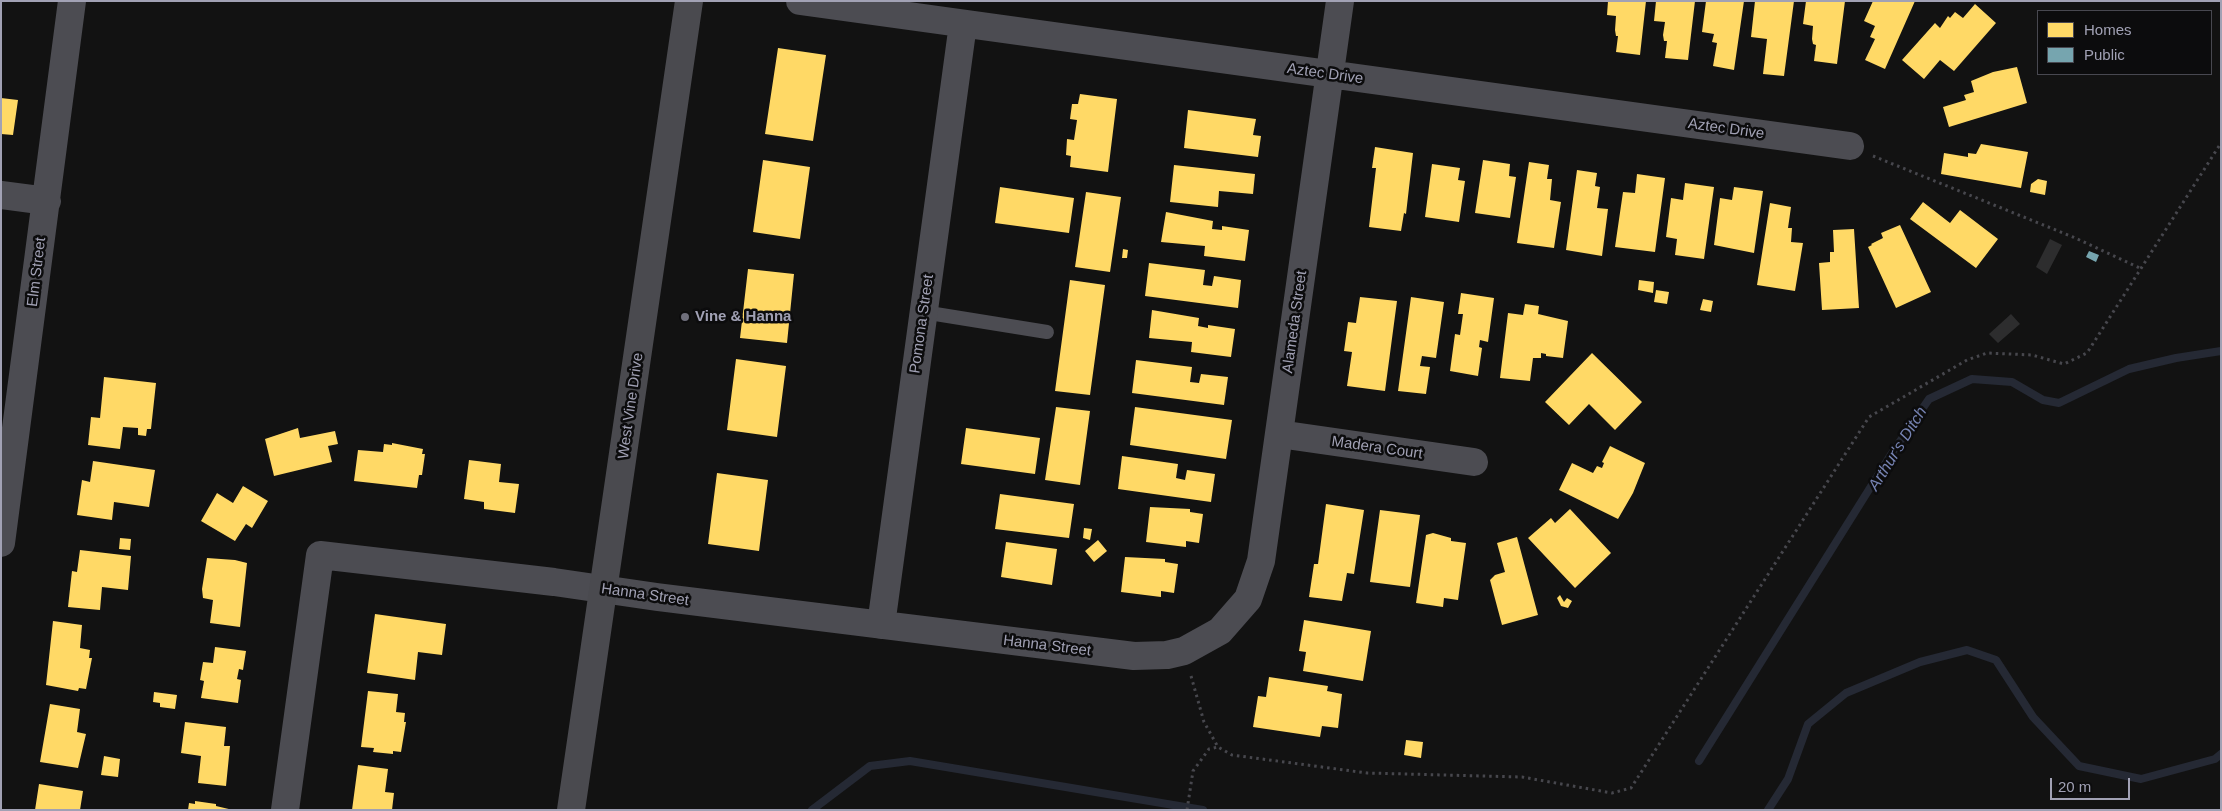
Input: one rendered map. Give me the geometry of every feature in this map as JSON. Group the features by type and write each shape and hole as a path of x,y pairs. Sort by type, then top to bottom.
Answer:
{"street":[{"name":"Elm Street","path":"1,543 72,1"},
{"name":"West Vine Drive","path":"571,810 605,590 688,1"},
{"name":"Aztec Drive","path":"800,1 1850,146"},
{"name":"Alameda Street","path":"1220,631 1238,613 1255,584 1261,561 1340,1"},
{"name":"Pomona Street","path":"881,625 963,24"},
{"path":"1,196 47,201"},
{"name":"Madera Court","path":"1279,434 1474,462"},
{"name":"Hanna Street","path":"285,810 320,555 554,582 1134,656 1151,657 1184,651 1220,631"}],"lane":[{"path":"923,312 1047,332"}],"path":[{"path":"1184,651 1204,722 1218,747 1232,754 1367,772 1522,777 1612,793 1631,788 1869,417 1950,369 1987,353 2032,355 2064,364 2087,353 2221,143"},
{"path":"1850,146 2074,237 2142,269"},
{"path":"1187,810 1193,771 1209,749 1218,747"}],"building: Homes":[{"path":"1608,1 1646,1 1640,55 1616,52 1618,36 1616,36 1615,30 1616,16 1607,15"},
{"path":"1656,1 1695,1 1688,60 1665,58 1667,41 1664,41 1663,35 1665,22 1654,21"},
{"path":"1706,1 1744,1 1734,70 1713,66 1717,43 1712,42 1714,34 1702,32"},
{"path":"1755,1 1794,1 1784,76 1763,74 1767,39 1751,37"},
{"path":"1806,1 1845,1 1837,64 1814,61 1816,45 1813,44 1812,39 1813,26 1803,24"},
{"path":"1873,1 1915,1 1885,69 1865,60 1875,39 1870,37 1875,26 1864,21"},
{"path":"1975,4 1996,23 1954,71 1940,60 1924,79 1902,60 1935,23 1940,28 1948,16 1950,18 1955,12 1963,18"},
{"path":"778,48 826,55 813,141 765,134"},
{"path":"2017,67 2027,103 1949,127 1943,107 1966,100 1964,95 1974,92 1971,81 1993,72"},
{"path":"1080,94 1117,99 1108,172 1070,167 1071,156 1066,155 1067,139 1074,140 1077,120 1070,119 1072,104 1078,104"},
{"path":"1,98 18,100 13,135 1,134"},
{"path":"1188,110 1256,119 1253,135 1261,136 1258,157 1184,148"},
{"path":"1981,144 2028,152 2021,188 1941,174 1944,153 1968,157 1968,153 1976,154"},
{"path":"1375,147 1413,153 1406,214 1404,213 1401,231 1369,227 1376,168 1372,168"},
{"path":"763,160 810,167 800,239 753,232"},
{"path":"1483,160 1510,164 1509,176 1516,177 1510,218 1475,213"},
{"path":"1529,162 1549,165 1547,179 1552,179 1550,200 1561,202 1554,248 1517,243"},
{"path":"1432,164 1460,168 1458,180 1465,181 1459,222 1425,217"},
{"path":"1174,165 1255,174 1253,194 1219,191 1218,207 1170,202"},
{"path":"1577,170 1597,173 1595,186 1600,187 1597,208 1608,209 1602,256 1566,250"},
{"path":"1637,174 1665,178 1655,252 1615,247 1623,192 1635,193"},
{"path":"2038,179 2047,181 2045,195 2030,192 2031,184"},
{"path":"1685,183 1714,187 1704,259 1675,255 1677,239 1666,237 1671,198 1683,200"},
{"path":"1000,187 1074,198 1069,233 995,223"},
{"path":"1734,187 1763,191 1754,253 1714,245 1720,198 1732,200"},
{"path":"1086,192 1121,197 1110,272 1075,267"},
{"path":"1923,202 1950,223 1960,210 1998,239 1976,268 1910,219"},
{"path":"1770,203 1791,207 1788,228 1792,228 1791,242 1803,243 1795,291 1757,285"},
{"path":"1166,212 1213,221 1212,229 1222,230 1222,226 1249,230 1245,261 1204,256 1205,246 1161,242"},
{"path":"1900,225 1931,292 1896,308 1868,247 1883,238 1881,233"},
{"path":"1854,229 1859,308 1822,310 1819,263 1830,262 1830,252 1834,252 1833,230"},
{"path":"1123,249 1128,250 1127,258 1122,258"},
{"path":"1149,263 1205,270 1203,285 1212,286 1214,276 1241,280 1238,308 1145,296"},
{"path":"748,269 794,274 787,343 740,338"},
{"path":"1070,280 1105,285 1090,395 1055,391"},
{"path":"1639,280 1654,282 1653,293 1638,290"},
{"path":"1656,290 1669,292 1667,304 1654,302"},
{"path":"1461,293 1494,298 1488,342 1480,340 1479,347 1482,348 1478,376 1450,371 1455,334 1460,335 1463,314 1458,314"},
{"path":"1360,297 1397,301 1385,391 1347,386 1352,352 1344,351 1348,322 1356,323"},
{"path":"1411,297 1444,302 1436,358 1422,356 1420,366 1430,367 1426,394 1398,391"},
{"path":"1703,299 1713,301 1711,312 1700,310"},
{"path":"1525,304 1539,306 1538,314 1568,321 1563,358 1546,356 1546,354 1541,353 1541,358 1533,358 1530,381 1500,378 1508,313 1523,315"},
{"path":"1152,310 1199,318 1198,326 1208,328 1208,325 1235,329 1231,357 1191,352 1192,342 1149,338"},
{"path":"1592,353 1642,402 1615,430 1589,404 1569,425 1545,402"},
{"path":"736,359 786,366 777,437 727,430"},
{"path":"1136,360 1192,367 1190,382 1199,383 1201,374 1228,377 1224,405 1132,393"},
{"path":"104,377 156,383 151,429 147,429 146,436 138,435 138,428 123,427 120,449 88,445 91,417 100,418"},
{"path":"1056,407 1090,411 1080,485 1045,480"},
{"path":"1135,407 1232,420 1226,459 1130,445"},
{"path":"298,428 300,438 335,431 338,444 328,446 332,462 274,476 265,439"},
{"path":"966,428 1040,438 1035,474 961,464"},
{"path":"392,443 423,449 422,454 425,454 422,475 419,475 417,488 354,481 358,450 383,452 384,444 392,445"},
{"path":"1610,446 1645,463 1633,493 1618,519 1559,490 1572,463 1593,473 1597,466 1602,468 1604,463 1602,462"},
{"path":"1122,456 1178,464 1176,478 1185,480 1187,470 1215,474 1211,502 1118,489"},
{"path":"469,460 501,464 499,482 519,484 515,513 484,509 484,502 464,499"},
{"path":"93,461 155,470 149,507 114,502 112,520 77,515 82,480 90,482"},
{"path":"717,473 768,480 759,551 708,544"},
{"path":"243,486 268,501 252,528 246,524 235,541 201,521 217,493 233,503"},
{"path":"1000,494 1074,504 1069,538 995,529"},
{"path":"1326,504 1364,510 1354,574 1347,573 1342,601 1309,597 1314,564 1318,564"},
{"path":"1150,507 1190,509 1190,512 1203,514 1199,543 1186,541 1186,547 1146,542"},
{"path":"1570,509 1611,553 1575,588 1528,538 1551,518 1555,523"},
{"path":"1380,510 1420,515 1410,587 1370,582"},
{"path":"1084,528 1092,529 1090,540 1083,538"},
{"path":"1433,533 1451,538 1451,541 1466,543 1458,600 1444,598 1443,607 1416,603 1426,535"},
{"path":"1517,537 1538,615 1502,625 1490,580 1495,575 1505,572 1497,543"},
{"path":"120,538 131,539 130,550 119,549"},
{"path":"1098,540 1107,551 1094,562 1085,551"},
{"path":"1006,542 1057,549 1052,585 1001,577"},
{"path":"80,550 131,556 128,590 102,587 100,610 68,607 72,571 77,572"},
{"path":"1125,557 1165,559 1165,562 1178,564 1174,593 1161,591 1161,597 1121,592"},
{"path":"207,558 247,563 240,627 210,623 213,600 203,598 202,589"},
{"path":"1560,595 1564,602 1567,598 1572,601 1568,608 1561,606 1557,598"},
{"path":"375,614 446,624 442,655 418,652 415,680 367,673"},
{"path":"1304,620 1371,631 1363,681 1303,671 1306,652 1299,651"},
{"path":"53,621 82,625 80,648 90,650 89,658 92,658 86,689 79,688 78,691 46,685"},
{"path":"215,647 246,651 243,670 239,669 237,679 241,680 238,703 201,698 204,681 200,680 203,662 213,663"},
{"path":"1269,677 1328,686 1327,691 1342,694 1338,728 1322,726 1320,737 1253,727 1258,696 1266,697"},
{"path":"368,691 398,694 396,712 405,713 404,722 406,722 401,752 393,751 393,754 373,752 374,748 361,747"},
{"path":"154,692 177,695 175,709 160,707 160,703 153,702"},
{"path":"50,704 80,709 77,732 86,734 78,768 40,762"},
{"path":"185,722 226,727 224,746 230,746 226,786 198,783 201,756 181,753"},
{"path":"1406,740 1423,742 1421,758 1404,755"},
{"path":"104,756 120,759 118,777 101,775"},
{"path":"358,765 388,769 385,792 394,793 392,810 352,810"},
{"path":"39,784 83,791 80,810 35,810"},
{"path":"195,801 216,804 216,806 233,810 188,810 189,803 195,804"}],"building: Public":[{"path":"2089,251 2099,255 2096,262 2086,257"}],"building: Other":[{"path":"2050,239 2062,245 2047,274 2036,267"},
{"path":"2011,314 2020,324 1998,343 1989,334"}],"waterway":[{"name":"Arthur's Ditch","path":"1699,761 1890,456 1929,399 1972,379 2012,382 2043,400 2059,403 2129,369 2176,358 2221,351"},
{"path":"1768,810 1788,779 1808,724 1846,693 1920,662 1967,650 1996,660 2033,717 2079,766 2141,779 2215,759 2221,754"},
{"path":"812,810 870,766 910,761 1203,810"}],"place":[{"name":"Vine & Hanna","path":"685,317"}]}
